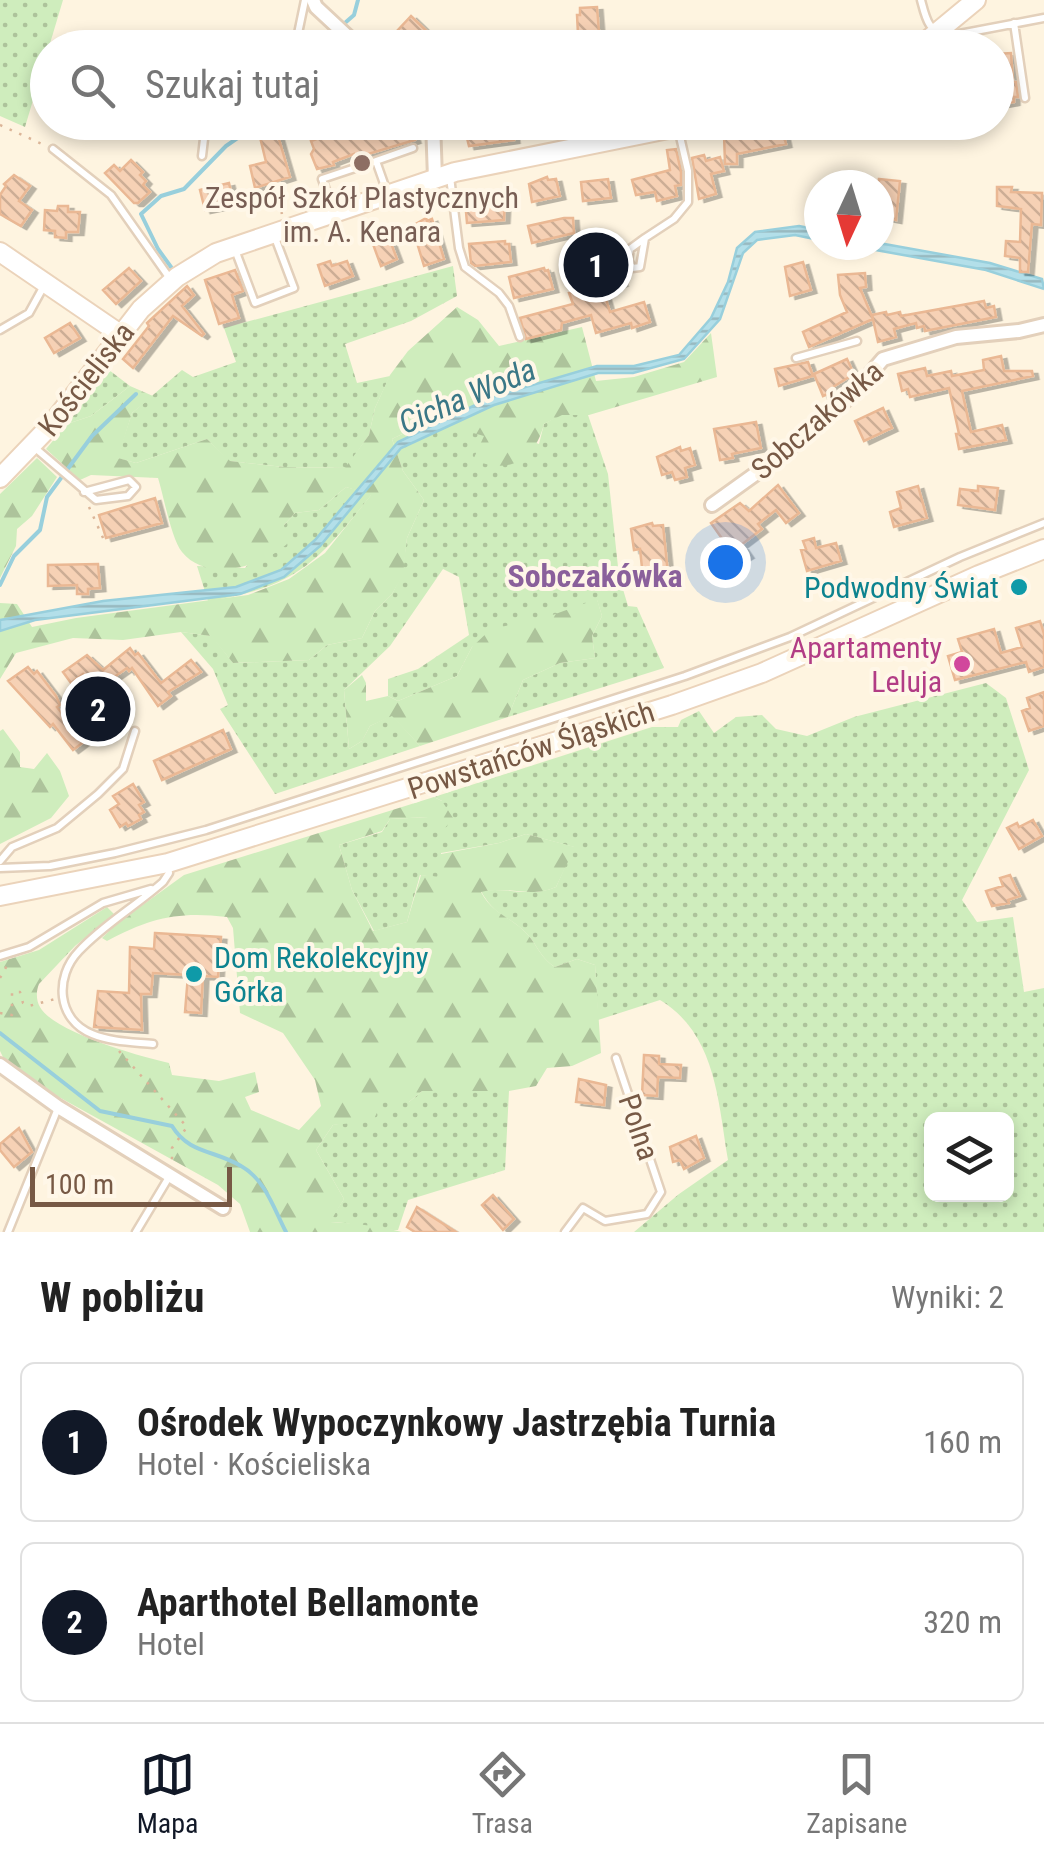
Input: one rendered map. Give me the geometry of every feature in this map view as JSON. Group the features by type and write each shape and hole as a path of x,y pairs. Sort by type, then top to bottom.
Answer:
{"street":[{"path":"309,0 341,30"},
{"path":"941,30 976,0"},
{"path":"436,140 442,175"},
{"name":"Kościeliska","path":"0,478 40,452 120,334 145,304 202,260 278,225 334,212 442,175 618,140"},
{"path":"0,252 120,334"},
{"name":"Sobczakówka","path":"712,505 779,457 853,394 883,359 956,337 1044,325"},
{"name":"Powstańców Śląskich","path":"0,896 168,864 744,680 1044,549"},
{"path":"0,1065 58,1107 223,1208"}],"lane":[{"path":"300,30 309,0"},
{"path":"921,0 928,24 934,30"},
{"path":"977,30 1044,18"},
{"path":"1014,22 1024,98"},
{"path":"202,156 204,140"},
{"path":"645,238 674,219 688,202 688,172 681,140"},
{"path":"334,212 322,179 414,148"},
{"path":"53,150 111,195 172,280"},
{"path":"376,160 387,194"},
{"path":"442,175 465,268 499,293 509,306 520,336"},
{"path":"233,246 255,302 294,288 278,225"},
{"path":"0,330 30,314 46,282"},
{"path":"796,358 857,340"},
{"path":"40,452 70,480 84,492 96,500 128,496 136,487 128,480 84,492"},
{"path":"0,864 50,866 206,830 684,676 790,637 1044,522"},
{"path":"0,864 12,847 56,828 98,794 123,769 135,731"},
{"path":"153,1044 108,1039 82,1028 65,1010 61,997 63,980 78,951 157,888 169,873 168,864"},
{"path":"0,956 29,947 102,903 157,888"},
{"name":"Polna","path":"565,1232 583,1208 605,1222 647,1214 661,1192 616,1058"},
{"path":"8,1232 58,1107"},
{"path":"136,1232 170,1175"}],"path":[{"path":"0,125 30,139"},
{"path":"32,140 53,150"},
{"path":"272,182 278,225"},
{"path":"84,492 104,540 114,536"},
{"path":"0,1013 12,1015 12,992 20,992 23,1003 29,1006 61,997"},
{"path":"108,1039 187,1127 172,1148"}],"green space":[{"path":"0,0 63,0 54,30 30,30 30,110 25,127 0,116"},
{"path":"453,266 457,296 411,321 345,344 357,383 390,376 375,408 369,435 346,468 229,461 207,439 136,463 117,458 132,413 182,370 193,377 236,362 224,328"},
{"path":"457,307 478,320 499,346 582,327 596,381 634,377 684,362 711,333 717,377 589,415 562,415 544,424 527,456 509,465 473,460 484,436 459,429 448,412 392,439 403,471 424,500 407,538 403,575 375,611 362,638 327,645 309,660 233,663 211,636 181,632 123,640 73,638 16,653 0,679 0,603 17,604 32,627 248,595 289,579 325,553 371,495 346,487 319,510 295,513 284,525 287,544 264,559 234,568 205,567 193,562 178,546 158,478 91,475 80,480 46,449 67,424 91,416 130,386 153,396 132,413 118,458 136,463 207,439 230,461 345,468 369,435 375,408 390,375 408,351"},
{"path":"109,370 130,386 91,416 67,424"},
{"path":"448,412 539,444 544,424 562,414 588,415 608,474 619,576 628,606 637,607 664,668 508,717 523,680 560,663 595,658 592,636 602,616 597,600 472,647 457,676 398,701 388,696 388,679 418,669 469,635 459,577 443,569 390,646 344,690 349,749 362,741 370,726 392,715 420,746 275,794 220,709 228,705 213,669 181,632 212,636 233,663 309,660 327,645 362,638 375,611 392,594 402,575 407,538 424,500 403,471 392,439"},
{"path":"37,458 57,477 32,516 17,529 16,546 0,578 0,494"},
{"path":"346,487 372,494 320,554 285,579 264,588 208,601 197,566 245,568 295,513 319,510"},
{"path":"597,599 602,616 592,636 595,658 560,663 523,680 508,717 420,746 392,716 370,726 362,741 349,749 344,690 362,675 366,701 388,696 398,701 457,676 472,647 491,629 547,617"},
{"path":"986,683 1006,698 1029,770 962,900 977,922 1013,917 1024,992 1044,988 1044,1232 634,1232 728,1160 721,1115 703,1050 679,1014 660,1000 598,1020 595,965 577,959 555,967 528,935 495,910 481,891 537,892 556,887 574,847 526,834 441,853 441,878 420,875 407,922 374,931 352,890 339,845 382,832 390,819 428,817 442,801 434,797 652,727 678,727 681,720 699,711 714,733 736,717 762,715 776,729 807,736 854,717"},
{"path":"3,729 20,752 20,767 34,769 47,753 60,771 69,796 51,818 0,844 0,731"},
{"path":"434,797 442,801 453,818 441,833 433,829 428,817 390,819 382,831 339,845 352,890 373,931 407,922 421,875 441,877 441,854 526,834 575,847 556,887 537,892 481,892 495,909 528,935 555,967 577,959 595,965 601,1053 572,1066 547,1068 536,1086 509,1091 422,1091 409,1102 382,1102 373,1121 333,1125 316,1150 344,1199 330,1222 402,1232 250,1232 240,1204 218,1185 57,1096 3,1057 0,962 39,950 107,907 114,914 75,946 39,984 40,1007 79,1034 169,1063 172,1075 219,1081 255,1072 259,1092 245,1097 251,1110 299,1130 321,1106 315,1080 283,1033 240,1013 233,928 227,917 165,918 107,941 102,938 184,875"},
{"path":"422,1091 509,1091 505,1170 408,1200 398,1230 329,1222 344,1199 316,1150 333,1125 344,1123 382,1101 409,1102"}],"water":[{"path":"804,227 804,237 757,240 743,253 720,319 684,359 633,373 598,373 494,405 401,448 320,546 284,577 240,594 35,620 0,631 0,620 103,601 236,587 281,570 315,540 398,442 492,397 597,366 634,366 679,355 711,318 728,282 737,248 755,232"},
{"path":"894,246 990,263 1042,279 1044,289 986,270 894,253"}],"building":[{"path":"597,7 599,30 578,30 580,8"},
{"path":"411,16 426,30 398,30"},
{"path":"261,140 279,140 290,177 255,188 250,166 266,162"},
{"path":"415,140 355,158 354,154 317,169 311,141"},
{"path":"468,140 514,140 469,146"},
{"path":"724,140 785,140 786,144 737,154 737,164 725,164"},
{"path":"676,149 681,172 681,185 675,186 677,196 657,201 655,192 636,195 632,180 670,170 667,150"},
{"path":"704,155 706,161 720,157 724,171 711,174 716,194 699,199 692,158"},
{"path":"131,160 143,172 143,185 150,192 138,203 105,173 114,165 120,171"},
{"path":"14,175 30,186 19,201 32,210 21,226 0,214 0,195 4,184"},
{"path":"547,177 556,179 560,196 532,202 529,184"},
{"path":"608,179 611,198 583,201 581,182"},
{"path":"894,180 900,181 894,220"},
{"path":"229,183 234,204 205,210 200,190"},
{"path":"997,187 1012,187 1011,192 1042,193 1041,225 1032,224 1028,272 1020,272 1020,258 1005,256 1006,241 1020,242 1021,209 997,206"},
{"path":"465,201 505,201 504,220 467,223"},
{"path":"58,206 68,206 68,212 80,212 78,232 66,232 66,238 44,230 45,210 57,211"},
{"path":"573,218 574,233 532,243 528,226"},
{"path":"432,219 444,259 424,266 412,226"},
{"path":"386,230 397,259 381,266 370,236"},
{"path":"610,243 622,283 603,289 610,312 644,302 650,322 596,333 591,315 562,323 561,330 526,339 520,318 573,304 569,293 583,289 573,253"},
{"path":"469,244 509,244 511,262 475,266 471,263"},
{"path":"330,261 332,266 347,261 353,276 325,286 318,265"},
{"path":"803,262 811,290 790,296 785,267"},
{"path":"129,268 141,281 116,304 103,290"},
{"path":"544,268 553,289 514,298 509,277"},
{"path":"235,270 243,291 232,295 239,318 219,324 205,280"},
{"path":"865,273 866,287 860,288 873,319 809,347 803,332 847,312 838,275"},
{"path":"187,286 194,295 182,306 204,334 173,316 133,368 123,359 149,326 147,323"},
{"path":"984,301 986,308 994,306 996,317 925,331 924,326 917,328 916,323 894,329 896,337 878,342 872,315 900,312 901,316"},
{"path":"70,323 80,338 54,353 45,338"},
{"path":"1001,356 1004,371 1032,371 1033,376 962,391 971,432 1002,425 1006,440 959,449 949,388 910,397 908,389 902,391 898,374 925,368 927,376 951,371 952,376 984,370 983,360"},
{"path":"847,359 854,374 823,396 814,374"},
{"path":"808,362 813,376 779,386 775,369"},
{"path":"883,408 892,428 864,441 855,421"},
{"path":"756,422 761,448 720,460 714,429"},
{"path":"680,447 681,451 690,448 695,465 685,468 687,477 675,480 672,472 662,475 657,457"},
{"path":"778,485 799,513 786,523 776,510 758,524 762,529 741,545 748,555 738,561 711,523 740,503 749,511"},
{"path":"918,486 927,518 894,527 890,512 901,508 897,492"},
{"path":"978,486 998,488 995,510 958,505 960,489 978,491"},
{"path":"155,498 162,523 106,538 99,515"},
{"path":"652,523 663,525 668,574 643,577 640,549 634,550 631,529"},
{"path":"814,538 816,548 836,543 841,561 807,571 801,550 806,549 803,541"},
{"path":"98,564 100,588 88,589 88,594 77,594 77,585 48,586 48,565"},
{"path":"1040,621 1044,667 1029,672 1026,662 955,680 948,656 962,652 958,639 994,629 1001,653 1022,647 1016,628"},
{"path":"130,648 161,683 191,660 201,672 168,692 171,696 158,706 132,668 110,680 112,683 99,693 83,674 71,683 63,672 87,655 103,670"},
{"path":"28,667 34,674 37,671 56,696 60,705 57,707 74,729 79,725 89,738 73,750 53,724 50,727 8,681"},
{"path":"1044,692 1044,726 1029,731 1022,711 1030,708 1027,698"},
{"path":"223,730 231,749 162,780 154,761"},
{"path":"133,784 144,802 139,805 144,812 139,815 141,819 120,827 110,810 119,804 113,796"},
{"path":"1033,820 1042,836 1019,849 1007,828"},
{"path":"1010,875 1020,896 992,906 986,891 1003,886 1000,878"},
{"name":"Dom Rekolekcyjny Górka","path":"155,933 221,937 218,977 203,976 201,1013 185,1012 188,975 153,973 151,994 141,994 142,1030 94,1027 98,991 129,993 130,947 154,949"},
{"path":"644,1055 659,1056 659,1064 681,1065 680,1078 658,1077 657,1096 642,1095"},
{"path":"579,1079 606,1085 604,1105 576,1102"},
{"path":"19,1128 32,1152 14,1167 0,1150 0,1144"},
{"path":"696,1136 704,1158 684,1169 680,1160 673,1162 670,1147"},
{"path":"493,1195 514,1219 503,1230 482,1205"},
{"path":"417,1207 456,1232 415,1232 407,1227"}],"waterway":[{"path":"346,22 354,15 358,0"},
{"path":"171,267 141,214 161,196 184,189 235,140"},
{"path":"0,585 14,556 40,530 47,497 92,436 136,394"},
{"path":"0,1033 100,1111 172,1126 194,1147 249,1172 268,1195 286,1232"}],"place":[{"name":"Zespół Szkół Plastycznych im. A. Kenara","path":"362,163"},
{"name":"Ośrodek Wypoczynkowy Jastrzębia Turnia","path":"596,265"},
{"name":"Podwodny Świat","path":"1019,587"},
{"name":"Apartamenty Leluja","path":"962,664"},
{"name":"Aparthotel Bellamonte","path":"98,709"},
{"name":"Dom Rekolekcyjny Górka","path":"194,974"}],"district":[{"name":"Sobczakówka","path":"595,576"}],"water label":[{"name":"Cicha Woda","path":"467,396"}]}
